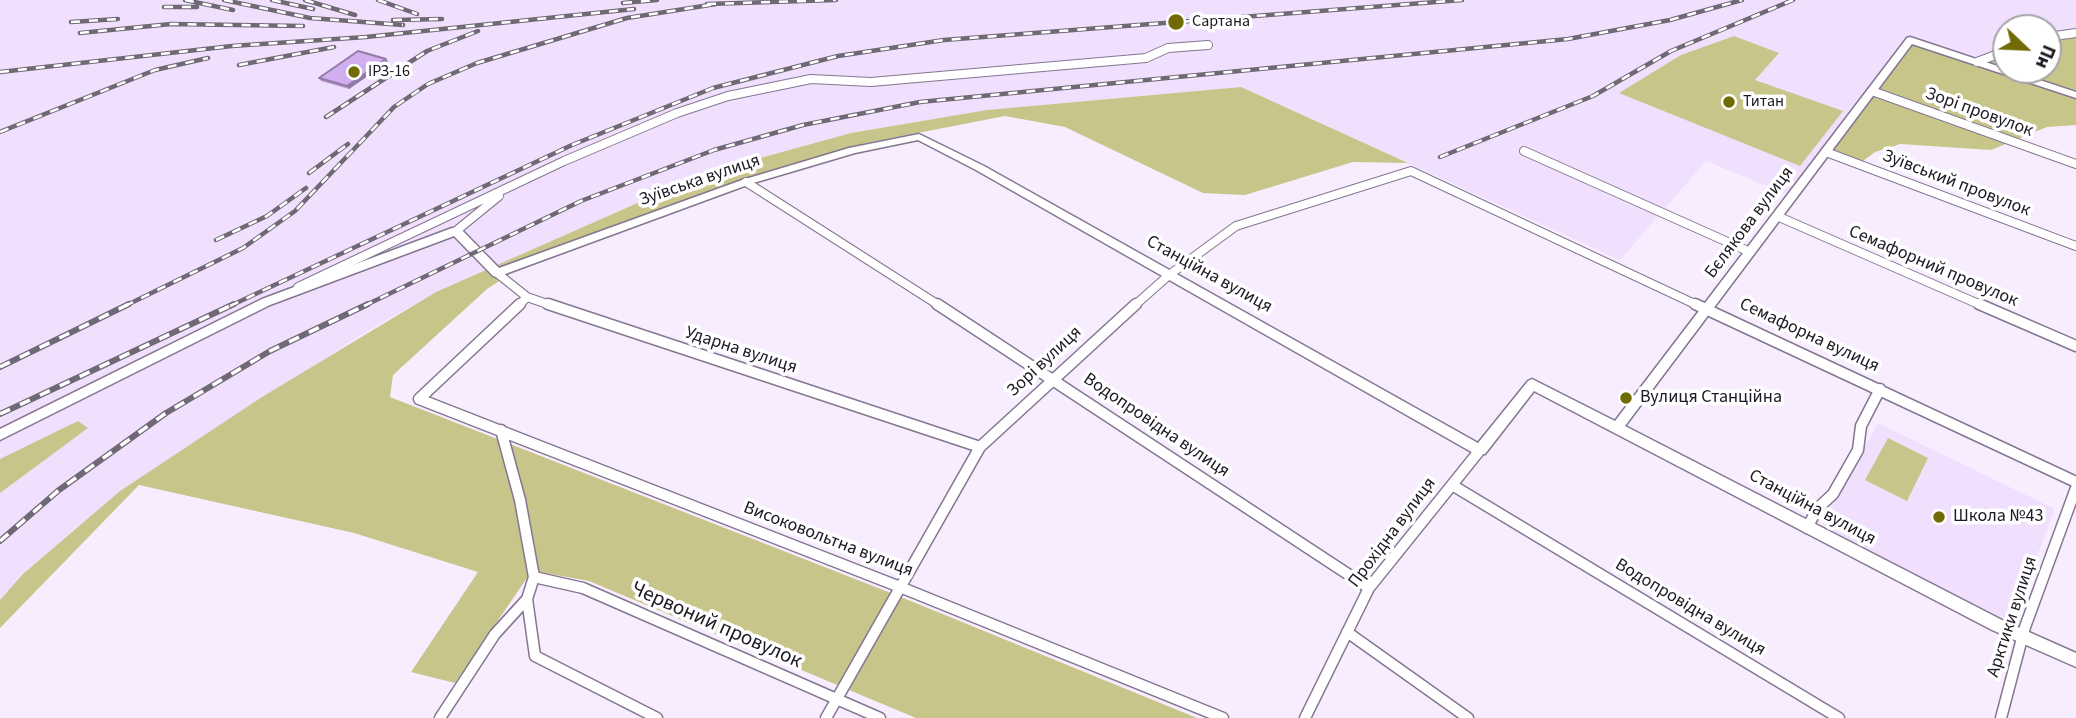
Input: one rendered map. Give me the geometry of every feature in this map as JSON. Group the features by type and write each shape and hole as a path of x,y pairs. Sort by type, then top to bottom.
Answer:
{"street":[{"name":"Бєлякова вулиця","path":"1618,426 1910,40 1977,62"},
{"path":"0,435 266,302 510,186 677,114 767,86 811,79 871,82 1146,58 1168,48 1208,44"},
{"path":"1977,62 1992,56"},
{"path":"1977,62 2076,95"},
{"name":"Зорі провулок","path":"1872,91 2076,164"},
{"name":"Зуївська вулиця","path":"497,274 746,182 853,150 919,137"},
{"name":"Станційна вулиця","path":"919,137 980,168 1480,450"},
{"path":"1524,151 1750,252"},
{"name":"Зуївський провулок","path":"1826,152 2076,246"},
{"name":"Зорі вулиця","path":"825,718 980,447 1053,378 1169,275 1236,226 1411,171"},
{"name":"Семафорна вулиця","path":"1411,171 2076,482"},
{"name":"Водопровідна вулиця","path":"746,182 1053,378 1369,588"},
{"path":"266,302 456,231 510,186"},
{"name":"Семафорний провулок","path":"1777,216 2076,346"},
{"path":"456,231 497,274"},
{"name":"Ударна вулиця","path":"497,274 527,297 980,447"},
{"name":"Високовольтна вулиця","path":"527,297 419,399 900,587 1223,718"},
{"name":"Станційна вулиця","path":"1532,384 1618,426 1807,528 1997,625 2076,660"},
{"name":"Прохідна вулиця","path":"1305,718 1369,588 1532,384"},
{"path":"1807,528 1817,509 1833,494 1857,450 1861,426 1880,390"},
{"path":"440,718 495,634 527,599 534,577 520,500 501,430"},
{"name":"Водопровідна вулиця","path":"1452,485 1839,718"},
{"name":"Арктики вулиця","path":"2000,718 2024,636 2076,488"},
{"name":"Червоний провулок","path":"534,577 583,588 880,718"},
{"path":"527,599 536,656 657,718"},
{"path":"1347,632 1468,718"}],"shaded area":[{"path":"0,0 2076,0 2076,31 2062,32 2062,14 1992,14 1992,52 1974,59 1908,38 1788,195 1706,161 1620,260 1241,87 987,110 851,133 753,160 642,201 436,292 369,330 120,491 23,574 0,600"},
{"path":"2076,31 2076,125 2047,127 1991,150 1900,144 1875,152 1863,161 1825,147 1908,38 1974,59 1992,52 1992,84 2062,84 2062,32"},
{"name":"Титан","path":"1734,36 1779,53 1755,80 1843,111 1800,166 1619,93 1681,55"},
{"path":"1241,87 1408,163 1353,162 1245,195 1203,193 1065,127 1005,116 866,143 743,179 543,252 487,289 393,375 390,397 896,595 1197,718 916,718 589,581 540,572 527,578 455,683 411,672 478,572 354,533 139,485 0,628 0,600 23,574 120,491 262,397 436,292 642,201 753,160 851,133 987,110"},
{"path":"78,421 88,428 0,493 0,459"},
{"name":"Школа №43","path":"1878,423 2055,509 2010,626 1822,525"},
{"path":"1888,438 1928,458 1907,501 1865,480"}],"building":[{"name":"ІРЗ-16","path":"358,51 386,59 347,86 319,78"}],"railway":[{"path":"185,0 233,10"},
{"path":"224,0 310,18 403,25"},
{"path":"272,0 313,9"},
{"path":"305,0 355,15"},
{"path":"378,0 417,14"},
{"path":"623,3 657,0"},
{"path":"707,4 836,0"},
{"path":"230,306 572,145 713,88 838,56 944,40 1462,0"},
{"path":"364,306 581,201 714,150 803,125 920,102 1568,39 1670,20 1742,0"},
{"path":"1440,157 1593,96 1671,51 1793,0"},
{"path":"125,306 243,248 295,211 394,107 428,84 477,63 627,18 716,4"},
{"path":"164,7 197,7"},
{"path":"0,72 232,46 366,37 634,9"},
{"path":"71,22 118,19"},
{"path":"393,20 442,19"},
{"path":"80,33 171,24 303,26"},
{"path":"326,117 427,51 478,31"},
{"path":"239,65 334,47"},
{"path":"0,132 155,70 208,58"},
{"path":"309,173 348,144"},
{"path":"216,240 267,216 306,188"},
{"path":"0,367 129,304"},
{"path":"0,414 234,304"},
{"path":"0,541 59,490 166,413 270,351 368,304"}],"place":[{"name":"Сартана","path":"1176,22"},
{"name":"ІРЗ-16","path":"354,72"},
{"name":"Титан","path":"1729,102"},
{"name":"Вулиця Станційна","path":"1626,398"},
{"name":"Школа №43","path":"1939,517"}]}
